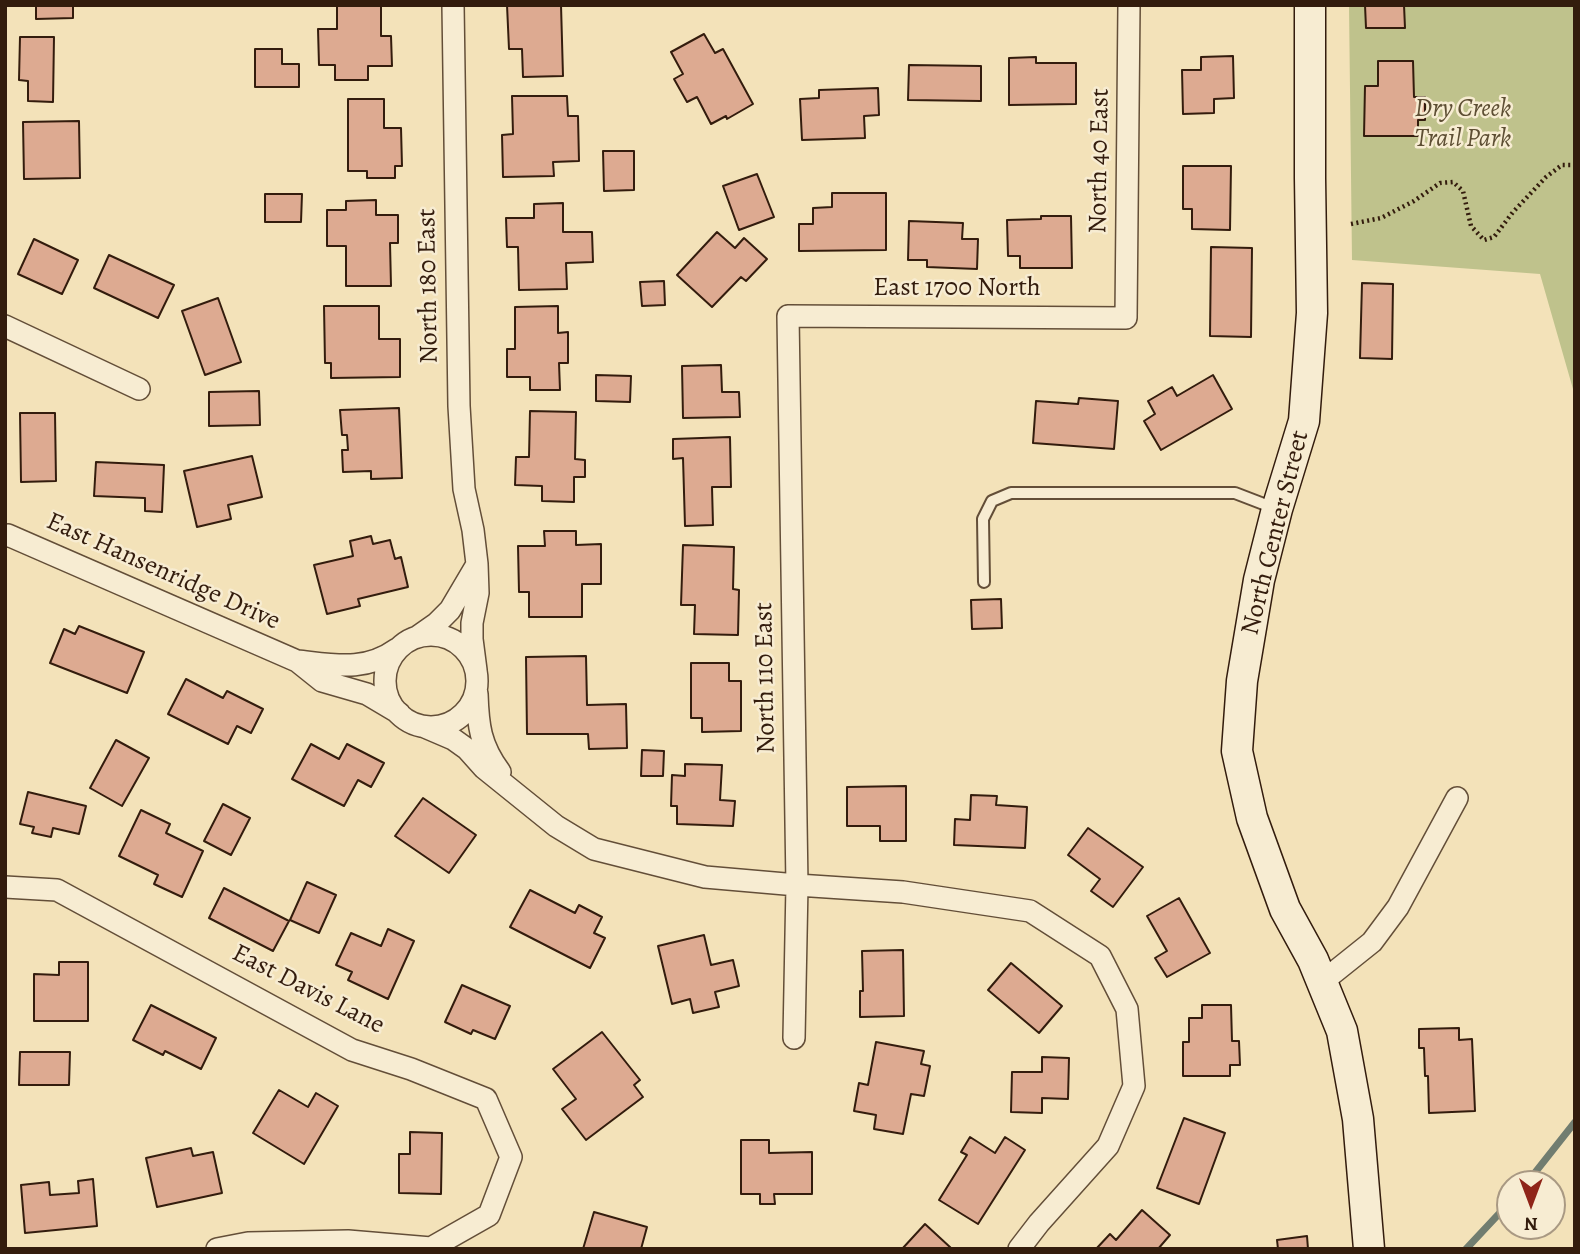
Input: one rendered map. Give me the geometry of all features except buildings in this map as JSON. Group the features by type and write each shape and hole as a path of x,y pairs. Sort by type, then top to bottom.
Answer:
{"street":[{"name":"North 180 East","path":"453,5 459,406 464,489 477,564 478,593 472,623 476,680"},
{"name":"North 40 East","path":"1126,318 1129,5"},
{"name":"North Center Street","path":"1310,5 1312,313 1304,421 1259,580 1242,681 1237,751 1252,818 1285,909 1313,960 1342,1031 1358,1119 1369,1249"},
{"name":"East 1700 North","path":"788,316 1126,318"},
{"name":"North 110 East","path":"788,316 797,885 793,1038"},
{"path":"5,326 139,389"},
{"name":"East Hansenridge Drive","path":"5,536 8,535 297,662 322,681 367,694 398,713"},
{"path":"477,564 450,610 409,641 391,659 385,677 388,697 392,706 406,720 453,739 467,749 484,768 556,827 594,849 705,877 903,892 1030,911 1100,956 1127,1009 1134,1086 1108,1146 1019,1249"},
{"path":"409,641 433,635 452,640 468,653 476,680 479,732 493,763 513,790"},
{"name":"East Hansenridge Drive","path":"297,662 347,666 370,663 385,658 409,641"},
{"path":"425,727 454,722 469,709 474,700 476,680"},
{"path":"1322,982 1373,942 1398,906 1457,798"},
{"name":"East Davis Lane","path":"5,887 57,890 352,1049 486,1099 511,1157 489,1215 431,1248 348,1241 248,1243 217,1249"}],"lane":[{"path":"984,582 983,519 992,501 1012,494 1235,493 1277,509"}],"path":[{"path":"1351,224 1381,218 1414,201 1440,183 1453,182 1463,191 1471,226 1484,240 1494,237 1546,177 1562,165 1575,165"}],"green space":[{"name":"Dry Creek Trail Park","path":"1349,5 1575,5 1575,396 1540,274 1352,260"}],"waterway":[{"path":"1537,1170 1575,1122"},
{"path":"1466,1249 1496,1217"}]}
